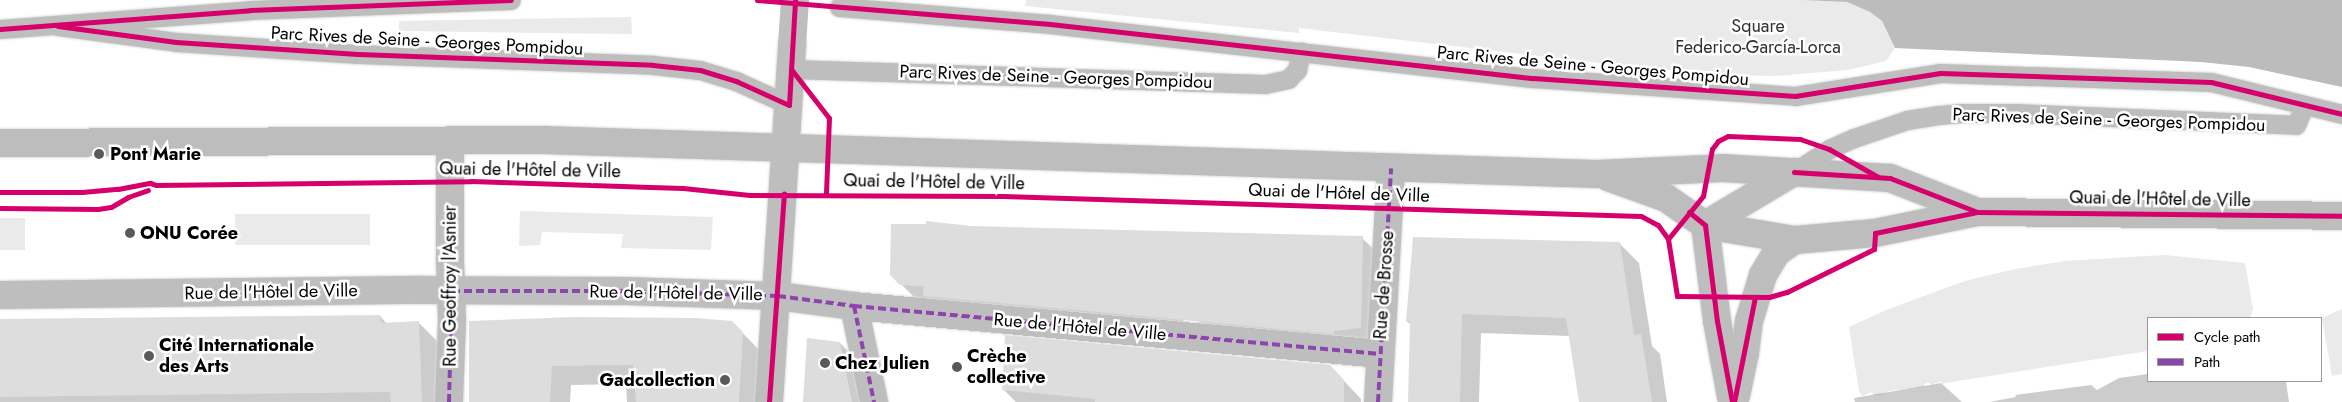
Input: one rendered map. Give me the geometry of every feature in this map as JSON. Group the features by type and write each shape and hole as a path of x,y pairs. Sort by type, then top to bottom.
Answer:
{"main road":[{"name":"Quai de l'Hôtel de Ville","path":"0,144 543,140 1597,174 1722,168 1890,178 1977,212"},
{"name":"Quai de l'Hôtel de Ville","path":"1597,174 1666,198 1705,225 1795,240 1869,234 1977,212 2342,216"}],"street":[{"path":"769,402 778,296 795,0"},
{"name":"Rue Geoffroy l'Asnier","path":"449,402 452,291 450,140"},
{"name":"Rue de Brosse","path":"1378,402 1391,168"},
{"path":"1733,402 1717,321 1705,225 1794,172"},
{"path":"1733,402 1755,296 1763,275 1777,252 1795,240"},
{"name":"Rue de l'Hôtel de Ville","path":"0,295 626,291 778,296 854,306 1380,354"},
{"path":"854,306 874,402"}],"lane":[{"name":"Parc Rives de Seine - Georges Pompidou","path":"0,29 250,10 512,0"},
{"name":"Parc Rives de Seine - Georges Pompidou","path":"839,7 995,19 1301,51 1533,78 1796,96 1940,73 2211,82 2342,114"},
{"name":"Parc Rives de Seine - Georges Pompidou","path":"58,26 185,43 358,54 653,65 700,70 736,81 789,105"},
{"name":"Parc Rives de Seine - Georges Pompidou","path":"792,57 1265,84 1288,79 1298,70 1301,51"},
{"name":"Parc Rives de Seine - Georges Pompidou","path":"1794,172 1829,149 1854,138 1907,120 1939,115 2015,113 2296,125 2304,106"}],"green space":[{"name":"Square Federico-García-Lorca","path":"1026,0 1801,0 1847,2 1870,12 1882,21 1895,48 1886,61 1848,70 1775,76 1727,75 1625,66 1299,28 1299,33 1025,6"},
{"path":"631,17 632,34 399,31 399,21"},
{"path":"520,211 713,217 711,250 621,248 623,234 542,232 540,245 519,246"},
{"path":"235,214 370,214 370,245 235,245"},
{"path":"0,218 25,218 25,250 0,250"},
{"path":"2164,255 2245,263 2253,309 2250,317 2147,317 2147,351 1942,384 1941,381 1931,385 1926,383 1923,387 1889,391 1879,395 1873,395 1872,392 1862,396 1859,391 1849,327 1886,310 1965,281 2015,269 2065,261"},
{"path":"2342,309 2342,374 2332,376 2322,318"}],"shaded area":[{"path":"1801,0 2342,0 2342,87 2249,67 2201,62 1895,48 1882,21 1870,12 1847,2"}],"building":[{"path":"926,221 971,226 1363,236 1361,328 1334,331 1334,334 923,296 924,286 900,285 890,275 891,224 926,224"},
{"path":"1413,237 1620,242 1634,335 1641,334 1652,402 1579,402 1566,318 1462,314 1460,402 1408,402 1410,321 1406,322"},
{"path":"380,315 381,323 419,321 422,402 391,402 390,392 0,397 0,319"},
{"path":"574,317 697,318 732,321 743,332 739,402 636,402 633,365 552,366 550,402 469,402 469,321"},
{"path":"1005,335 1330,365 1344,380 1344,402 1095,402 1095,399 1002,390"},
{"path":"807,338 840,342 852,402 803,402"}],"marked path":[{"path":"1378,402 1391,168"},
{"path":"449,402 452,291 626,291 778,296 854,306 1380,354"},
{"path":"854,306 874,402"}],"cycle path":[{"path":"0,29 250,10 511,0"},
{"path":"757,0 1050,24 1533,78 1795,96 1940,73 2211,82 2342,114"},
{"path":"58,26 176,42 358,54 653,65 700,70 736,81 789,105 795,0"},
{"path":"791,69 829,118 826,194"},
{"path":"1668,239 1703,196 1712,149 1718,141 1728,136 1800,139 1829,149 1878,177"},
{"path":"1794,172 1890,178 1977,212"},
{"path":"0,192 82,192 118,189 150,183 156,185 471,181 683,188 750,195 1003,196 1641,216 1658,225 1668,239 1677,296 1769,297 1787,292 1874,249 1875,233 1977,212 2342,216"},
{"path":"0,208 98,209 111,207 128,197 148,190"},
{"path":"769,402 784,194"},
{"path":"1689,212 1705,225 1717,321 1732,402"},
{"path":"1734,402 1755,297"}],"place":[{"name":"Pont Marie","path":"99,154"},
{"name":"ONU Corée","path":"130,233"},
{"name":"Cité Internationale des Arts","path":"149,356"},
{"name":"Chez Julien","path":"825,363"},
{"name":"Crèche collective","path":"957,367"},
{"name":"Gadcollection","path":"725,380"}]}
